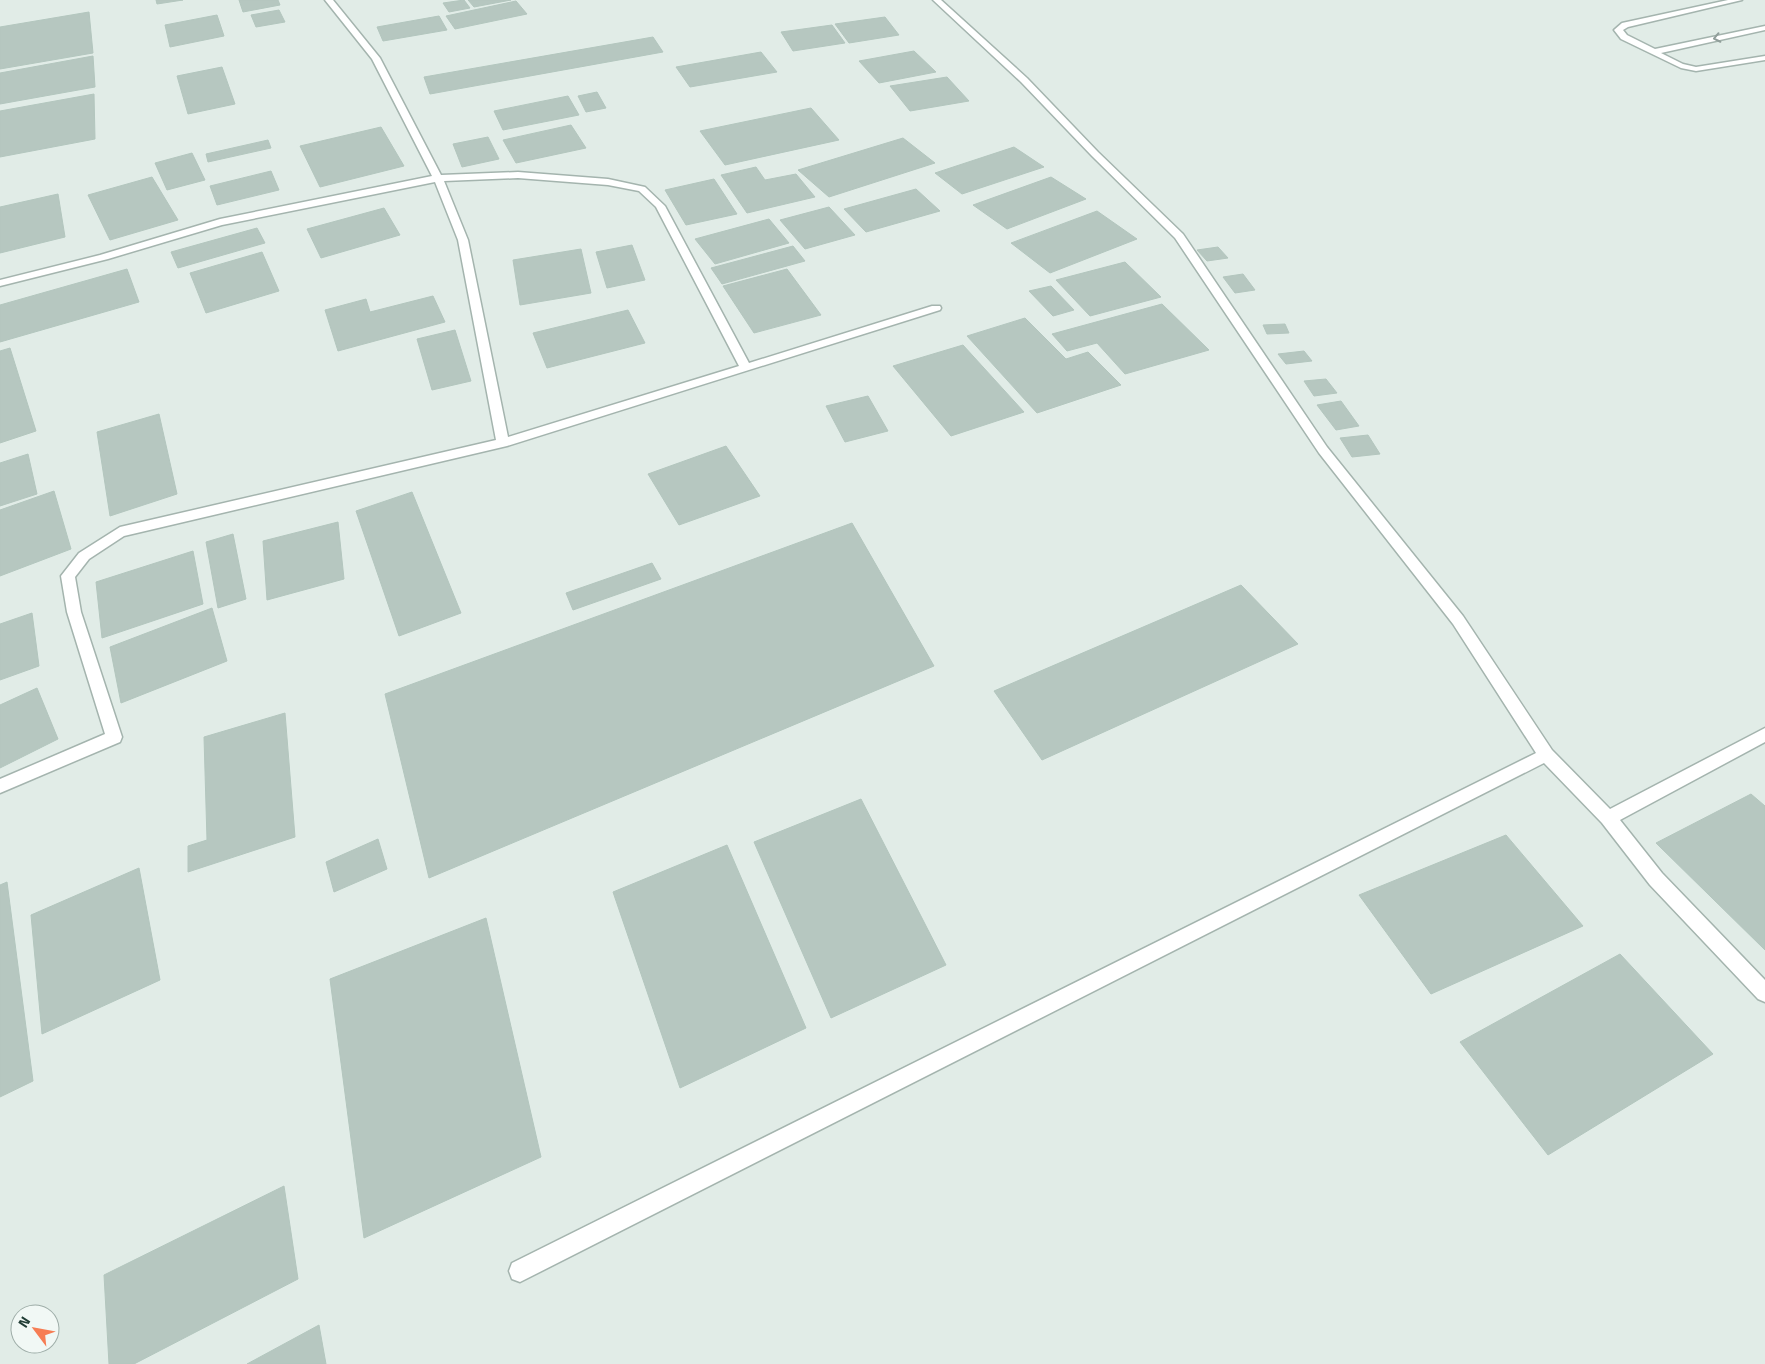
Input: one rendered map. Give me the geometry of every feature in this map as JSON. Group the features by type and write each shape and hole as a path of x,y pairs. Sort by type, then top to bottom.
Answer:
{"street":[{"path":"329,0 376,58 438,178 463,240 503,443"},
{"path":"937,0 1024,80 1095,154 1179,236 1323,450 1458,620 1546,755 1608,818 1656,879 1765,993"},
{"path":"1738,0 1625,24 1618,30 1624,37 1681,66 1696,70 1765,58"},
{"path":"1654,52 1765,28"},
{"path":"0,284 104,257 220,222 438,178 518,175 608,182 642,189 660,206 746,368"},
{"path":"0,786 114,738 74,612 68,576 84,556 120,532 503,443 936,308"},
{"path":"1608,818 1765,734"},
{"path":"520,1271 1546,755"}],"building":[{"path":"156,0 183,0 157,4"},
{"path":"239,0 278,0 280,5 243,12"},
{"path":"464,0 470,8 449,12 443,3"},
{"path":"468,0 511,0 474,7"},
{"path":"516,1 527,14 455,29 446,16"},
{"path":"279,10 285,22 256,27 251,15"},
{"path":"89,12 93,53 0,69 0,27"},
{"path":"217,15 224,36 170,47 165,25"},
{"path":"439,16 447,30 383,41 377,27"},
{"path":"885,17 899,35 849,43 835,24"},
{"path":"832,25 845,43 793,51 781,32"},
{"path":"653,37 663,52 430,94 424,77"},
{"path":"914,51 936,72 879,83 859,61"},
{"path":"761,52 777,72 690,87 676,67"},
{"path":"93,56 95,87 0,104 0,73"},
{"path":"222,67 235,104 188,114 177,76"},
{"path":"947,77 969,101 910,111 890,86"},
{"path":"597,92 606,108 586,112 578,96"},
{"path":"94,94 95,139 0,157 0,111"},
{"path":"568,96 579,115 503,130 494,111"},
{"path":"811,108 839,140 725,165 700,131"},
{"path":"571,125 586,148 516,163 503,140"},
{"path":"381,127 404,166 320,187 300,146"},
{"path":"488,137 499,159 462,167 453,144"},
{"path":"903,138 935,163 829,197 798,170"},
{"path":"268,140 271,148 208,162 206,154"},
{"path":"1014,147 1044,167 962,194 935,173"},
{"path":"192,153 205,180 167,190 155,163"},
{"path":"756,167 765,180 796,174 815,197 747,213 721,175"},
{"path":"271,171 279,190 217,205 210,186"},
{"path":"152,177 178,220 110,240 88,195"},
{"path":"1051,177 1086,199 1007,229 973,205"},
{"path":"714,179 737,214 686,225 665,190"},
{"path":"916,189 940,211 866,232 844,209"},
{"path":"58,194 65,237 0,253 0,207"},
{"path":"829,207 855,235 805,249 780,220"},
{"path":"384,208 400,235 321,258 307,229"},
{"path":"1097,211 1137,239 1050,273 1011,243"},
{"path":"769,219 789,243 715,264 695,239"},
{"path":"257,228 265,243 178,268 171,252"},
{"path":"632,245 645,280 607,288 596,252"},
{"path":"793,246 805,261 722,284 711,268"},
{"path":"1218,247 1228,258 1207,261 1197,250"},
{"path":"581,249 591,293 520,305 513,260"},
{"path":"262,252 279,291 206,313 190,273"},
{"path":"1125,262 1161,297 1090,316 1056,280"},
{"path":"127,269 139,302 0,342 0,305"},
{"path":"787,269 821,315 754,333 723,286"},
{"path":"1243,274 1255,290 1235,293 1223,277"},
{"path":"1051,286 1074,310 1053,316 1029,291"},
{"path":"433,296 445,322 338,351 325,310 366,299 370,312"},
{"path":"1162,304 1209,350 1125,374 1097,343 1067,351 1052,334"},
{"path":"628,310 645,343 547,368 533,333"},
{"path":"1025,318 1066,359 1088,352 1121,385 1037,413 967,336"},
{"path":"1285,324 1289,333 1267,334 1263,325"},
{"path":"455,330 471,381 432,390 417,339"},
{"path":"963,345 1024,412 951,436 893,366"},
{"path":"10,348 36,431 0,443 0,351"},
{"path":"1304,351 1312,361 1286,364 1278,354"},
{"path":"1326,379 1337,393 1314,396 1304,381"},
{"path":"868,396 888,431 845,442 826,406"},
{"path":"1341,401 1359,426 1336,430 1317,405"},
{"path":"159,414 177,494 110,516 97,432"},
{"path":"1368,435 1380,454 1352,457 1340,438"},
{"path":"726,446 760,496 679,525 648,474"},
{"path":"28,454 37,494 0,506 0,463"},
{"path":"54,491 71,549 0,576 0,510"},
{"path":"412,492 461,613 399,636 356,511"},
{"path":"338,522 344,579 267,600 263,541"},
{"path":"852,523 934,666 429,878 385,694"},
{"path":"233,534 246,599 218,608 206,542"},
{"path":"193,551 203,604 102,638 96,582"},
{"path":"652,563 661,579 573,610 566,593"},
{"path":"1241,585 1298,644 1042,760 994,691"},
{"path":"212,608 227,661 121,703 110,647"},
{"path":"32,613 39,666 0,680 0,624"},
{"path":"37,688 58,739 0,768 0,705"},
{"path":"285,713 295,837 188,872 188,846 207,840 204,737"},
{"path":"1751,794 1765,806 1765,950 1656,843"},
{"path":"861,799 946,965 831,1018 754,842"},
{"path":"1506,835 1583,926 1431,994 1359,895"},
{"path":"378,839 387,869 334,892 326,862"},
{"path":"727,845 806,1028 680,1088 613,892"},
{"path":"139,868 160,980 42,1034 31,915"},
{"path":"7,882 33,1081 0,1097 0,885"},
{"path":"486,918 541,1157 364,1238 330,979"},
{"path":"1620,954 1713,1054 1548,1155 1460,1042"},
{"path":"284,1186 298,1279 134,1364 109,1364 104,1275"},
{"path":"319,1325 326,1364 247,1364"}]}
